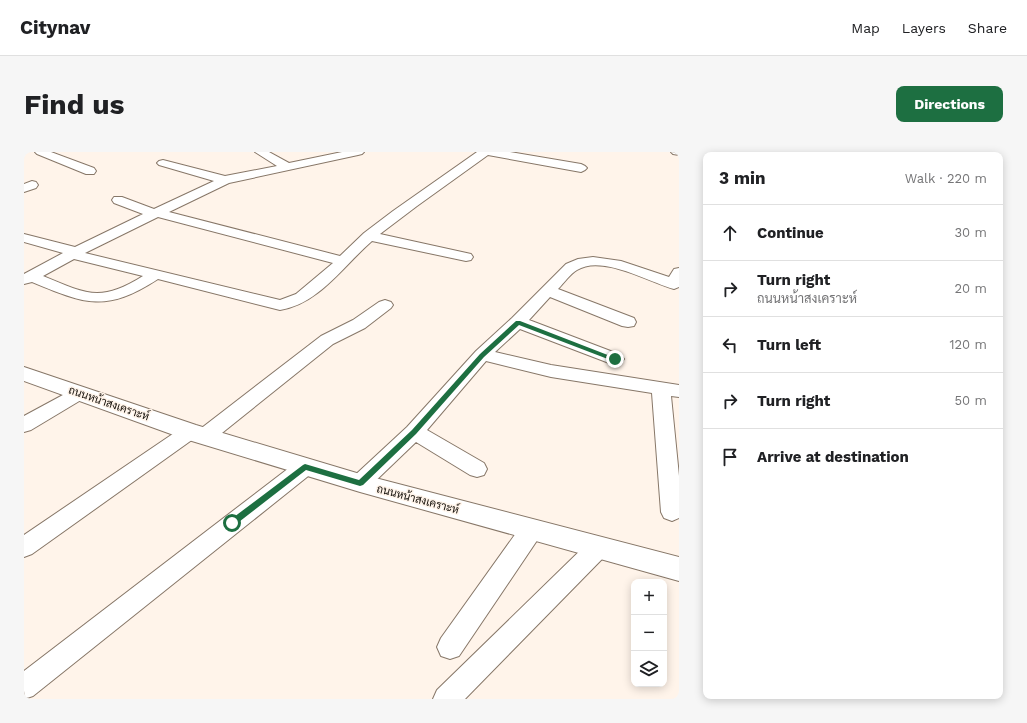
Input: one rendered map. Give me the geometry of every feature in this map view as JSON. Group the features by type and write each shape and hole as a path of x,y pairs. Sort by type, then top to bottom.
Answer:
{"main road":[{"name":"ถนนหน้าสงเคราะห์","path":"24,374 197,434 305,467 679,569"}],"street":[{"path":"41,152 90,171"},
{"path":"261,152 286,166"},
{"path":"27,278 74,253 225,180 358,152"},
{"path":"24,238 74,253 156,274 280,305 286,304 294,302 329,275 368,236 420,197 485,152"},
{"path":"491,152 580,168"},
{"path":"163,163 225,180"},
{"path":"118,200 155,214 343,261"},
{"path":"368,236 466,257"},
{"path":"360,483 414,432 482,355 518,322 571,267 581,262 593,260 677,280"},
{"path":"27,278 85,298 97,299 120,295 137,287 156,274"},
{"path":"548,291 628,322"},
{"path":"24,547 197,434 327,340 359,324 385,305"},
{"path":"518,322 615,359"},
{"path":"482,355 551,371 670,389 672,512"},
{"path":"24,425 80,393"},
{"path":"414,432 477,469"},
{"path":"24,687 305,467"},
{"path":"450,647 532,529"},
{"path":"446,699 600,547"}],"route":[{"path":"232,523 305,467 360,483 414,432 482,355 518,322 615,359"}]}
